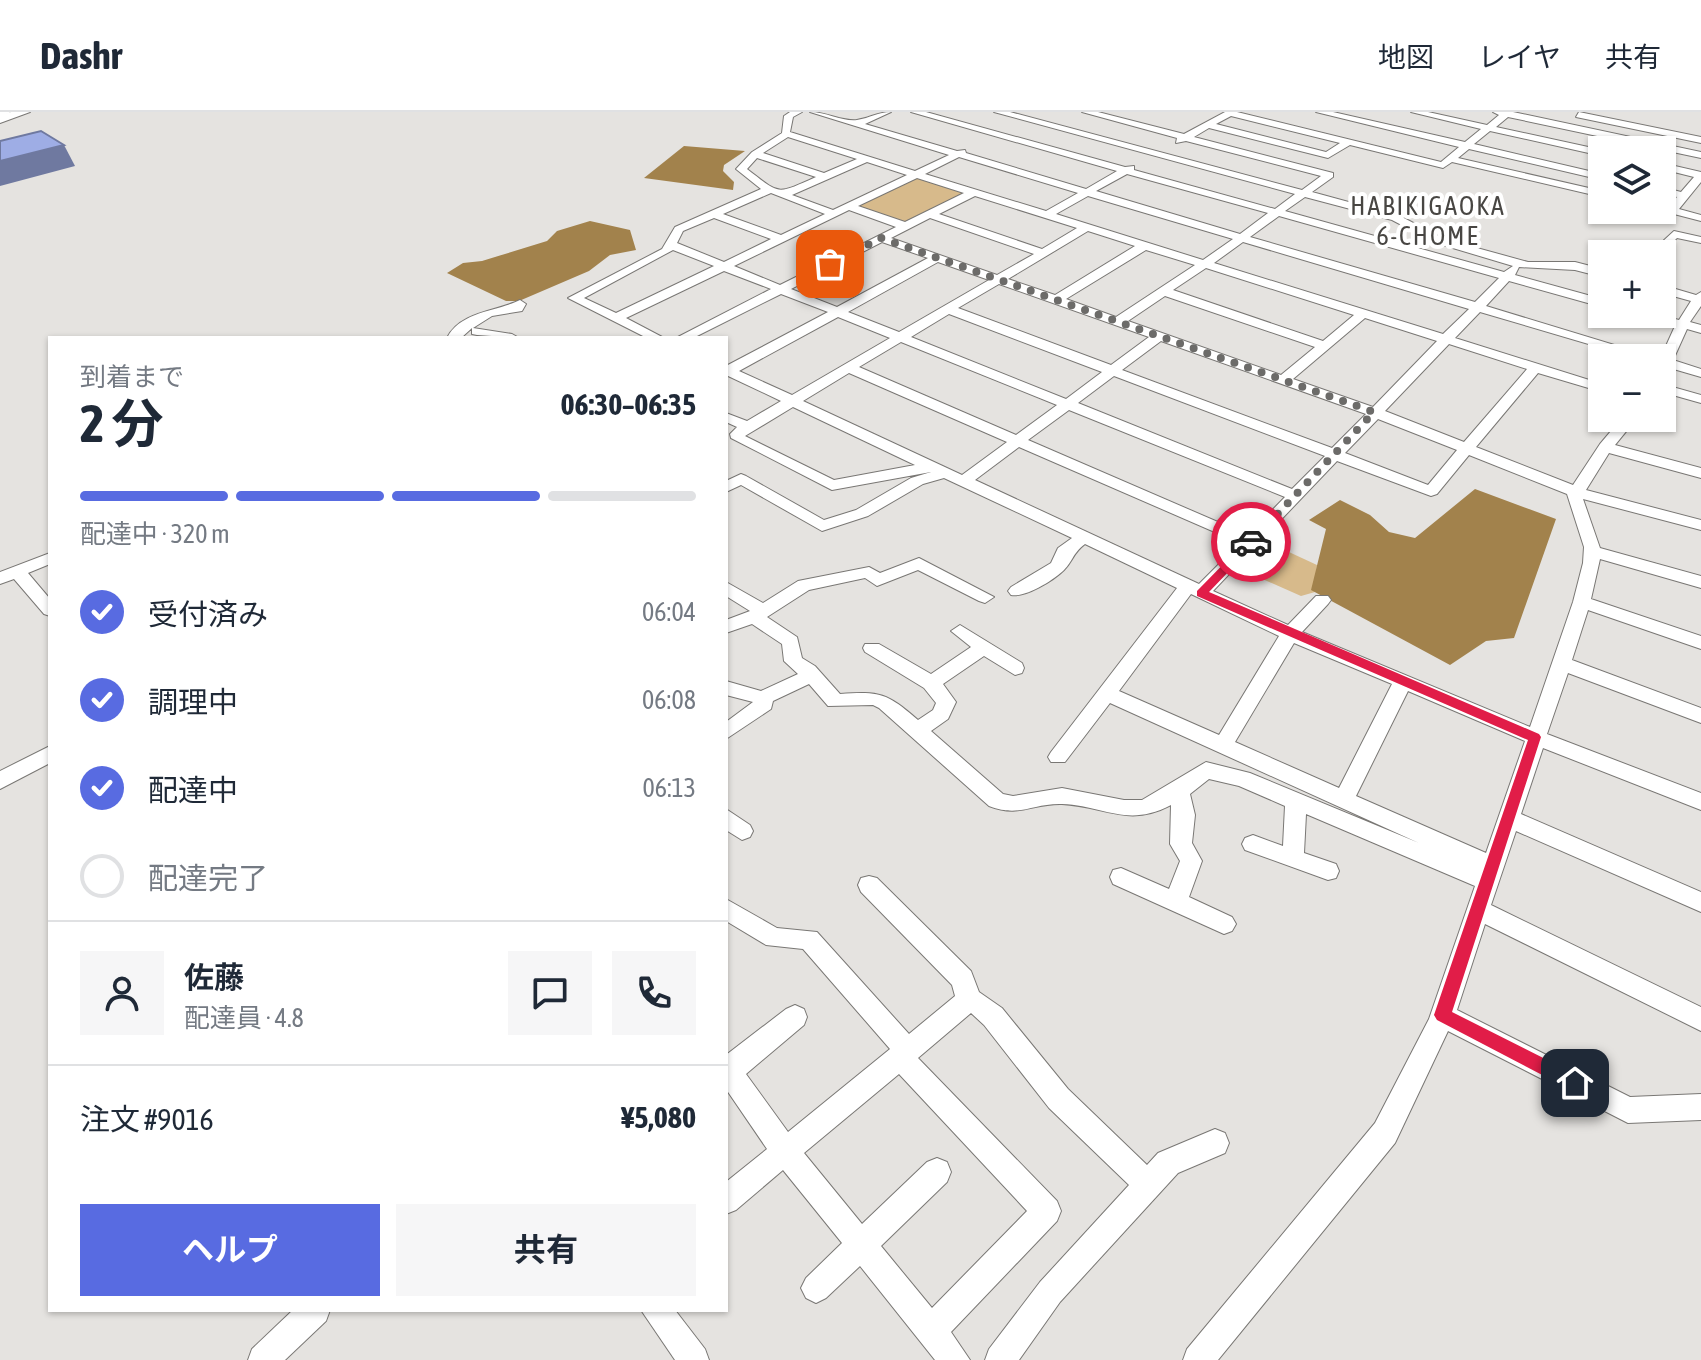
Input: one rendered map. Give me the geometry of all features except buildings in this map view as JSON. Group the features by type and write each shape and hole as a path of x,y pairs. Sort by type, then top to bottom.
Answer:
{"main road":[{"path":"1,115 24,112"}],"street":[{"path":"787,134 789,116 797,112"},
{"path":"815,112 1603,344"},
{"path":"815,143 886,112"},
{"path":"916,112 1588,299"},
{"path":"999,112 1396,218 1440,241 1520,263 1588,269"},
{"path":"985,141 1048,112"},
{"path":"1087,112 1329,175 1205,264 1117,322"},
{"path":"1321,112 1588,174"},
{"path":"1416,112 1588,150"},
{"path":"1563,112 1701,140"},
{"path":"1047,215 1231,113 1443,165 1504,113 1701,155"},
{"path":"1208,125 1328,155 1348,142"},
{"path":"833,213 768,190 741,169 755,154 787,134 1588,384"},
{"path":"616,318 971,147"},
{"path":"1287,165 1309,150"},
{"path":"755,154 825,177"},
{"path":"782,196 865,159"},
{"path":"1450,159 1588,191"},
{"path":"1676,169 1701,175 1696,187 1676,203"},
{"path":"653,336 574,298 667,251 679,229 768,190"},
{"path":"687,336 972,193"},
{"path":"1676,194 1684,196"},
{"path":"847,206 904,226"},
{"path":"1676,212 1701,218"},
{"path":"714,214 779,238"},
{"path":"928,214 1043,253"},
{"path":"941,469 832,485 738,438 737,434 1087,227"},
{"path":"1668,240 1674,234 1701,240"},
{"path":"881,238 1374,412 1576,492 1701,525"},
{"path":"671,245 1296,496"},
{"path":"1056,300 1144,246"},
{"path":"728,370 937,258"},
{"path":"1058,757 1106,693 1194,590 1251,542 1520,263"},
{"path":"1163,291 1323,345"},
{"path":"1673,344 1699,298 1676,292"},
{"path":"455,336 488,313 518,308 520,304"},
{"path":"946,308 1431,491 1535,368"},
{"path":"1282,381 1363,314"},
{"path":"1676,323 1701,329"},
{"path":"477,331 499,336"},
{"path":"965,480 1159,336"},
{"path":"847,367 1251,542"},
{"path":"1676,368 1701,373"},
{"path":"728,370 1290,634 1535,737 1701,802"},
{"path":"1676,392 1701,399"},
{"path":"728,418 748,427"},
{"path":"1198,1360 1385,1133 1442,1015 1582,602 1592,551 1574,496 1618,432"},
{"path":"1605,447 1701,473"},
{"path":"728,486 741,479 822,526 862,513 941,469"},
{"path":"1017,591 1058,566 1064,552 1084,537"},
{"path":"1592,551 1701,582"},
{"path":"48,559 8,574 48,608"},
{"path":"728,626 758,614 804,585 869,572 877,580 919,563 985,597"},
{"path":"728,590 791,641 793,661 812,675 835,701 875,698 886,703 996,800 1006,805 1017,806 1061,796 1140,809 1179,791 1206,770 1243,779 1489,874"},
{"path":"1223,745 1290,634 1322,600"},
{"path":"1582,602 1701,643"},
{"path":"960,631 1015,668"},
{"path":"931,683 984,647"},
{"path":"872,648 931,683 946,702 941,714 917,730"},
{"path":"1561,663 1701,716"},
{"path":"728,689 762,698 812,675"},
{"path":"1344,799 1403,681"},
{"path":"1106,693 1344,799 1489,874"},
{"path":"728,731 764,704 762,698"},
{"path":"0,781 48,755"},
{"path":"1176,901 1191,861 1181,844 1184,815 1179,791"},
{"path":"1293,858 1296,801"},
{"path":"1508,818 1701,902"},
{"path":"1253,844 1328,871"},
{"path":"1121,877 1224,924"},
{"path":"869,885 962,979 969,1000"},
{"path":"1477,909 1701,1019"},
{"path":"728,910 774,938 809,939 904,1054 1047,1211 931,1331"},
{"path":"728,1198 969,1000"},
{"path":"969,1000 985,1005 1041,1082 1085,1129 1148,1184"},
{"path":"1442,1015 1628,1110 1701,1107"},
{"path":"728,1070 795,1017"},
{"path":"728,1072 785,1151 955,1360"},
{"path":"1000,1360 1050,1292 1168,1163 1215,1143"},
{"path":"816,1288 937,1172"},
{"path":"263,1360 313,1312"},
{"path":"658,1312 694,1360"}],"shaded area":[{"path":"684,146 745,151 724,165 723,171 734,182 733,190 644,178"},
{"path":"914,175 972,193 904,225 851,206"},
{"path":"590,221 630,230 636,250 610,255 589,271 519,301 506,301 447,273 463,263 482,261 547,241 557,231"},
{"path":"1475,489 1556,519 1514,638 1486,641 1450,665 1311,590 1326,529 1309,520 1340,500 1370,515 1389,532 1415,538"},
{"path":"1265,541 1317,565 1315,592 1301,596 1240,569"}],"way so far":[{"path":"830,264 881,238 1374,412 1251,542"}],"district":[{"name":"HABIKIGAOKA 6-CHOME","path":"1428,221"}],"route":[{"path":"1251,542 1201,593 1290,634 1535,737 1442,1015 1575,1083"}]}
